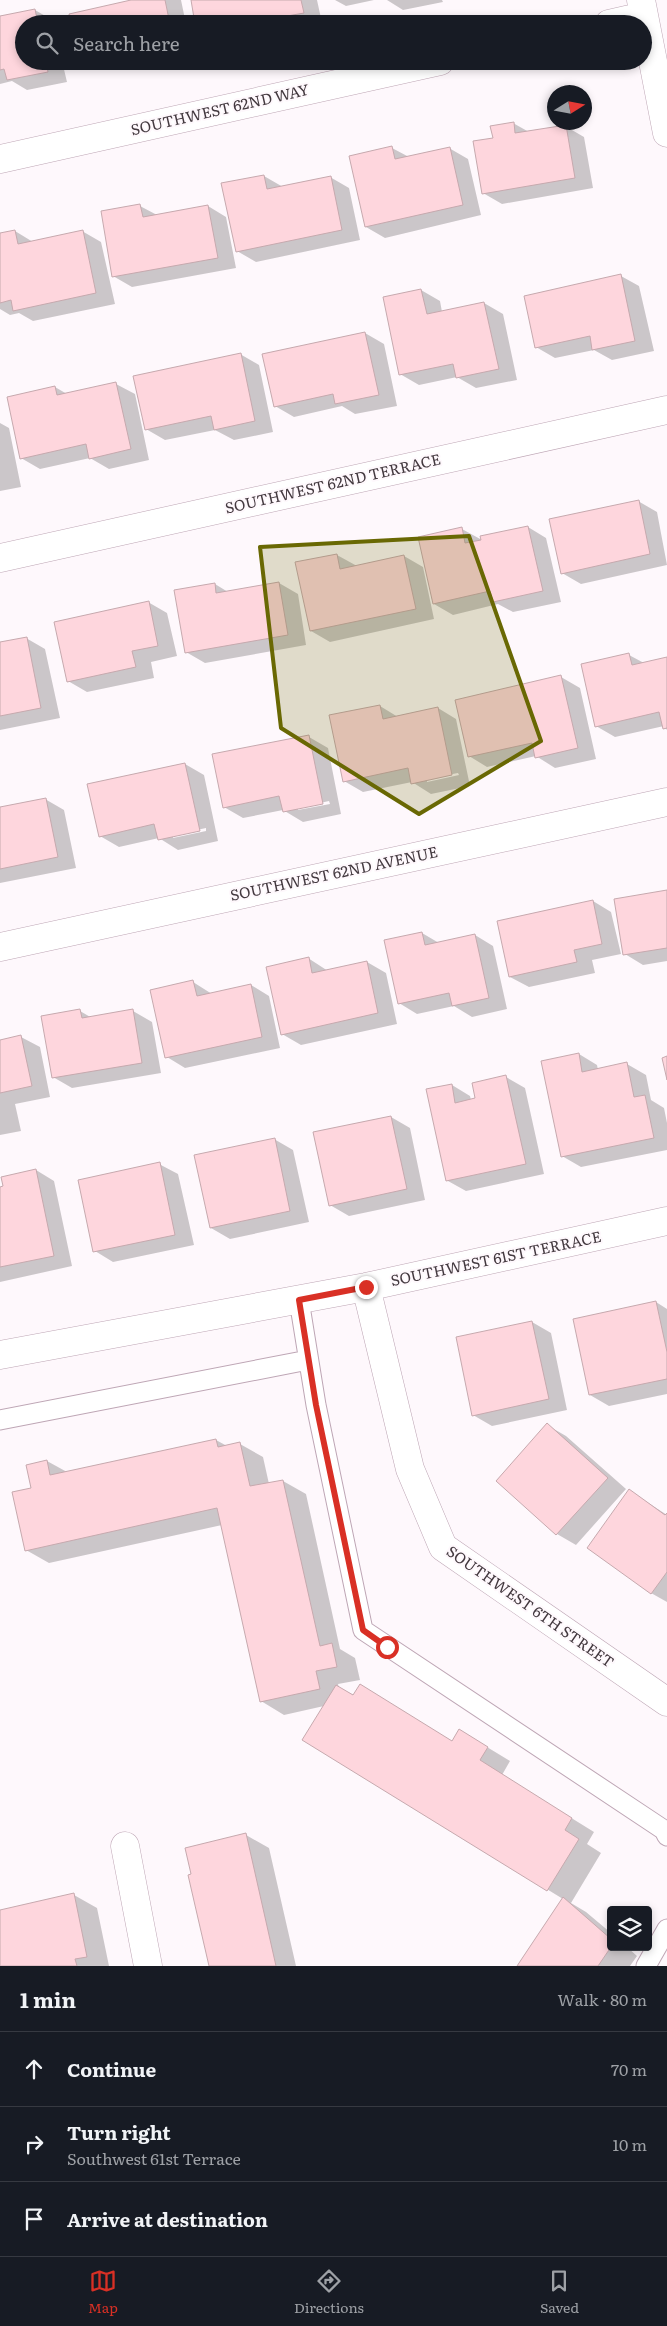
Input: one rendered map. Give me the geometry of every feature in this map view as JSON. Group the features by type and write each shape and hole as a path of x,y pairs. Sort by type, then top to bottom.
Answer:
{"street":[{"path":"627,15 642,8"},
{"path":"652,58 667,133"},
{"name":"SOUTHWEST 62ND WAY","path":"0,159 400,70"},
{"name":"SOUTHWEST 62ND TERRACE","path":"0,558 667,410"},
{"name":"SOUTHWEST 62ND AVENUE","path":"0,947 667,802"},
{"name":"SOUTHWEST 61ST TERRACE","path":"0,1355 366,1287 667,1221"},
{"name":"SOUTHWEST 6TH STREET","path":"366,1287 410,1469 443,1547 667,1702"},
{"path":"125,1846 148,1966"}],"lane":[{"path":"299,1300 308,1360 363,1630 664,1830 667,1836"},
{"path":"0,1420 308,1360"},
{"path":"646,1966 667,1929"}],"highlighted area":[{"path":"469,536 541,741 419,814 281,728 260,547"}],"building":[{"path":"131,0 165,0 168,15 69,15"},
{"path":"191,0 301,0 304,13 293,15 194,15"},
{"path":"35,9 36,15 15,15 15,70 48,70 48,72 7,80 4,69 0,70 0,16"},
{"path":"514,122 515,133 547,128 547,130 567,130 575,178 482,194 473,141 493,138 490,126"},
{"path":"392,146 395,159 450,147 463,205 365,227 349,156"},
{"path":"264,175 267,189 331,176 342,230 236,252 221,183"},
{"path":"140,204 143,217 208,205 218,258 112,277 101,211"},
{"path":"15,230 18,244 83,230 96,293 13,311 11,300 0,303 0,233"},
{"path":"621,274 635,341 592,350 590,336 535,348 524,296"},
{"path":"421,289 427,314 484,302 499,369 456,378 453,364 399,375 383,297"},
{"path":"365,332 379,395 335,404 333,394 274,407 262,354"},
{"path":"241,353 255,421 214,430 211,416 145,430 133,376"},
{"path":"116,382 131,449 89,459 86,444 20,459 7,397 55,386 57,395"},
{"path":"639,500 650,554 561,574 549,519"},
{"path":"528,526 543,591 493,602 490,591 433,604 418,537 462,527 465,543 481,540 480,536"},
{"path":"337,554 340,569 404,555 416,609 310,631 295,562"},
{"path":"279,582 288,635 185,653 174,590 215,583 216,593"},
{"path":"149,601 158,646 132,651 136,667 67,682 54,622"},
{"path":"27,637 41,708 0,716 0,642"},
{"path":"629,653 632,665 667,657 667,728 663,729 659,712 595,727 581,664"},
{"path":"561,675 578,748 535,758 532,743 468,757 455,700"},
{"path":"380,705 383,719 438,707 452,775 411,784 408,768 343,782 329,715"},
{"path":"309,735 323,804 283,812 279,796 223,808 212,754"},
{"path":"185,763 200,831 158,840 154,824 99,837 87,784"},
{"path":"46,798 58,857 0,869 0,807"},
{"path":"667,890 667,948 623,955 614,899"},
{"path":"593,900 602,944 574,950 577,962 509,977 497,921"},
{"path":"422,932 425,945 475,934 489,998 452,1006 449,993 398,1004 384,940"},
{"path":"309,957 312,973 367,961 378,1013 281,1035 266,967"},
{"path":"193,980 197,996 251,984 262,1037 165,1058 150,990"},
{"path":"80,1009 82,1018 133,1009 142,1063 52,1078 41,1016"},
{"path":"21,1035 32,1086 0,1093 0,1040"},
{"path":"579,1053 582,1072 627,1062 634,1097 645,1095 654,1138 561,1157 541,1061"},
{"path":"667,1056 667,1080 662,1058"},
{"path":"506,1075 526,1164 446,1181 426,1089 452,1084 455,1103 475,1098 472,1083"},
{"path":"391,1116 407,1189 329,1206 313,1132"},
{"path":"275,1138 290,1211 210,1228 194,1155"},
{"path":"160,1162 175,1235 93,1252 78,1180"},
{"path":"36,1169 54,1256 0,1267 0,1187 3,1186 1,1177"},
{"path":"656,1301 667,1352 667,1379 589,1395 573,1319"},
{"path":"532,1321 549,1399 472,1416 456,1337"},
{"path":"547,1423 608,1478 556,1535 496,1481"},
{"path":"216,1439 218,1447 240,1442 250,1486 283,1480 320,1646 332,1643 337,1667 316,1671 320,1689 260,1702 217,1508 25,1551 12,1492 31,1488 26,1465 47,1460 50,1475"},
{"path":"629,1489 665,1515 667,1513 667,1572 651,1594 587,1548"},
{"path":"360,1684 452,1741 459,1729 488,1747 480,1760 572,1818 565,1830 579,1839 547,1891 302,1740 336,1685 353,1695"},
{"path":"246,1833 276,1966 209,1966 188,1875 191,1874 185,1848"},
{"path":"74,1893 87,1957 75,1959 77,1966 0,1966 0,1910"},
{"path":"563,1897 607,1936 608,1951 598,1966 517,1966"}],"route":[{"path":"366,1287 299,1300 316,1405 363,1630 387,1647"}]}
